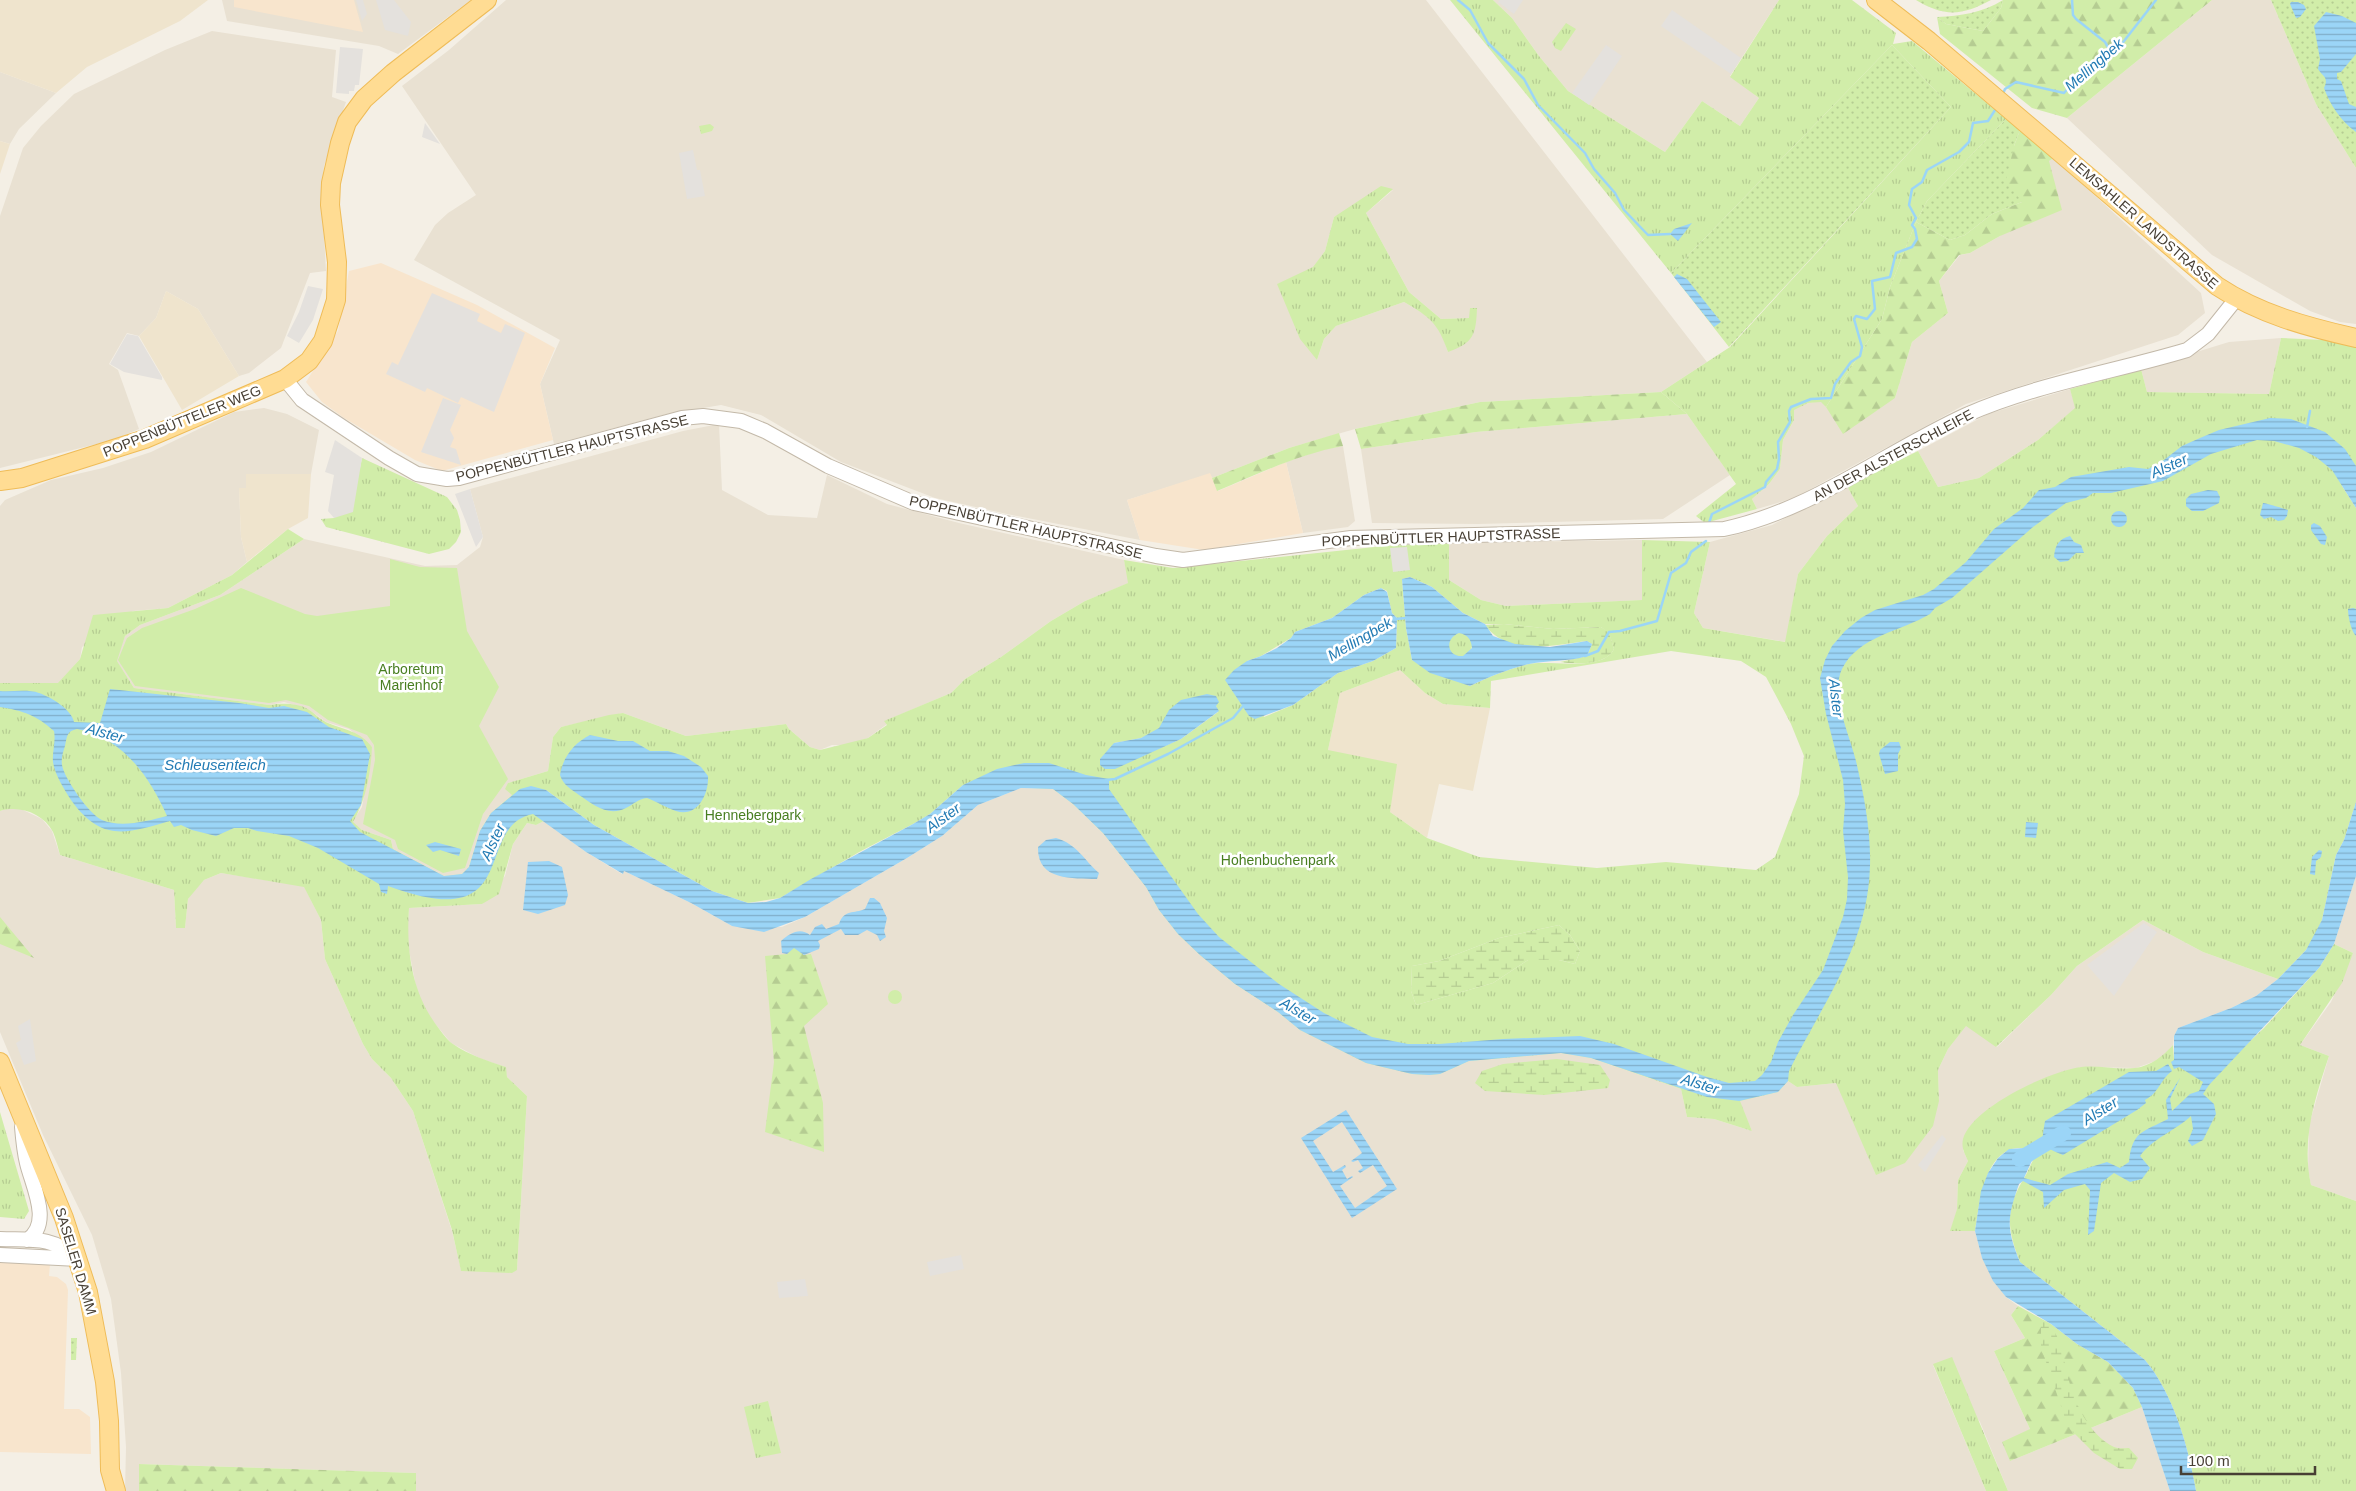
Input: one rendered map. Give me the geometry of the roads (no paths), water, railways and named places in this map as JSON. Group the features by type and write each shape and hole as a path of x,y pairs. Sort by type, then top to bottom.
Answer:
{"main road":[{"name":"POPPENBÜTTELER WEG","path":"0,482 22,478 145,439 285,379 299,369 314,354 323,341 332,319 338,278 330,205 331,183 347,122 357,108 382,83 487,0"},
{"name":"LEMSAHLER LANDSTRASSE","path":"1876,0 2025,122 2189,264 2236,299 2294,323 2356,338"},
{"name":"POPPENBÜTTELER WEG","path":"0,494 22,478"},
{"name":"SASELER DAMM","path":"0,1062 64,1218 90,1300 105,1382 109,1421 110,1470 116,1491"},
{"name":"SASELER DAMM","path":"103,1491 110,1470"}],"street":[{"name":"AN DER ALSTERSCHLEIFE","path":"1674,531 1724,529 1766,519 1811,498 1974,412 2028,393 2187,350 2208,334 2236,299"},
{"name":"POPPENBÜTTLER HAUPTSTRASSE","path":"285,379 302,400 337,424 418,474 435,478 459,478 682,418 715,416 755,426 828,466 914,503 1156,556 1183,560 1352,538 1674,531"},
{"path":"18,1104 27,1162 40,1214 37,1229 27,1240"},
{"path":"0,1239 57,1243 78,1259"},
{"path":"0,1255 78,1259"}],"water":[{"path":"2291,2 2298,2 2304,5 2306,9 2300,17 2296,18 2290,4"},
{"path":"2326,12 2342,16 2356,23 2356,54 2341,72 2337,73 2337,79 2341,81 2349,104 2356,107 2356,132 2341,118 2329,100 2324,88 2326,79 2318,69 2320,59 2314,26"},
{"path":"1692,223 1678,241 1670,234 1674,229"},
{"path":"1677,274 1687,279 1721,322 1714,327 1674,277"},
{"name":"Schleusenteich","path":"2270,418 2291,419 2325,432 2345,449 2356,466 2356,508 2332,470 2316,457 2299,448 2274,441 2257,440 2211,454 2163,481 2111,493 2093,493 2086,498 2066,503 2033,527 1952,598 1935,608 1930,614 1869,642 1849,658 1842,669 1838,690 1842,715 1859,774 1868,826 1870,866 1867,895 1861,922 1842,973 1789,1071 1788,1081 1778,1092 1739,1101 1707,1097 1591,1058 1561,1053 1469,1061 1440,1074 1429,1075 1412,1074 1366,1063 1300,1030 1278,1012 1235,984 1200,955 1178,934 1159,910 1146,887 1103,833 1073,804 1053,789 1021,788 978,805 942,836 907,858 805,917 764,932 732,926 691,903 624,871 623,874 586,852 533,814 515,823 504,837 489,874 478,889 460,898 431,898 388,886 387,894 381,892 379,884 318,848 289,836 248,828 234,828 216,836 181,825 174,827 170,821 127,831 104,829 93,823 82,813 60,782 53,762 54,731 29,714 0,707 0,691 35,692 60,704 69,713 74,722 100,723 110,689 269,708 284,706 307,712 329,727 362,739 370,754 361,805 350,821 360,832 444,876 462,874 469,867 480,831 491,813 520,789 531,786 546,790 594,825 712,891 748,903 766,902 780,898 930,814 963,785 997,769 1024,763 1049,763 1086,775 1109,779 1109,789 1198,914 1219,937 1279,984 1324,1013 1372,1037 1408,1044 1439,1044 1580,1036 1614,1044 1729,1083 1755,1081 1771,1062 1778,1042 1793,1015 1823,970 1843,917 1847,899 1848,877 1843,831 1845,804 1843,780 1826,714 1820,678 1825,660 1832,646 1845,631 1875,610 1923,595 1934,589 1966,562 1994,529 2023,508 2039,490 2055,487 2071,477 2129,467 2148,469 2160,463 2182,446 2219,430","holes":["77,729 93,733 108,740 121,750 143,773 167,816 126,824 102,820 91,811 67,778 62,765 62,755 69,733"]},
{"path":"2208,490 2217,491 2220,497 2219,503 2203,511 2192,511 2186,506 2186,499 2191,494"},
{"path":"2263,503 2288,510 2287,516 2284,520 2278,521 2271,517 2264,519 2260,515"},
{"path":"2116,511 2122,511 2127,516 2125,525 2116,527 2111,522 2111,516"},
{"path":"2314,523 2320,526 2327,537 2325,545 2321,544 2311,530 2311,525"},
{"path":"2070,536 2074,542 2081,545 2084,553 2076,553 2068,561 2060,562 2054,557 2055,549 2060,541"},
{"path":"1410,577 1432,587 1463,613 1485,624 1493,636 1515,644 1550,647 1587,641 1592,644 1587,656 1529,664 1470,686 1430,673 1412,660 1406,628 1402,579","holes":["1459,633 1467,636 1472,648 1463,656 1458,656 1451,651 1449,643 1454,636"]},
{"path":"1381,588 1387,592 1392,613 1397,618 1396,648 1373,661 1338,673 1293,705 1255,719 1249,716 1225,680 1234,670 1247,661 1277,648 1291,638 1295,632 1332,618 1364,595"},
{"path":"2348,609 2356,609 2356,636 2351,627 2348,612"},
{"path":"1207,694 1216,696 1219,702 1216,706 1219,711 1181,739 1115,769 1105,769 1100,765 1100,759 1114,743 1141,738 1159,728 1169,710 1181,700"},
{"path":"590,735 618,741 633,741 650,751 668,751 684,756 701,767 708,776 707,790 701,802 690,811 684,812 673,810 647,798 626,808 613,811 601,809 590,803 563,782 560,775 561,768 570,751"},
{"path":"1890,742 1899,742 1901,748 1898,754 1898,771 1885,774 1879,754 1880,750"},
{"path":"2356,802 2356,876 2334,944 2319,968 2209,1085 2203,1094 2214,1104 2216,1114 2203,1140 2192,1146 2188,1141 2193,1129 2191,1116 2151,1144 2140,1156 2150,1168 2142,1179 2130,1182 2114,1173 2101,1183 2094,1231 2088,1235 2090,1190 2085,1184 2064,1190 2044,1208 2043,1192 2023,1181 2019,1184 2012,1206 2010,1231 2020,1262 2145,1360 2164,1388 2184,1439 2196,1491 2170,1491 2142,1407 2133,1388 2108,1362 2006,1297 1993,1281 1982,1258 1975,1231 1981,1191 1988,1173 1998,1158 2009,1149 2025,1148 2037,1143 2041,1150 2034,1156 2024,1178 2050,1185 2068,1174 2107,1162 2120,1168 2129,1162 2136,1138 2145,1130 2168,1119 2166,1100 2180,1078 2170,1099 2172,1111 2190,1094 2199,1091 2203,1082 2179,1067 2174,1069 2171,1062 2174,1060 2174,1036 2178,1028 2231,1008 2256,996 2278,979 2306,950 2322,920 2336,855 2344,840"},
{"path":"2026,822 2038,823 2036,838 2025,837"},
{"path":"1056,838 1069,844 1080,853 1099,873 1097,879 1058,875 1050,872 1043,866 1039,858 1038,847 1046,840"},
{"path":"435,842 461,849 459,856 440,850 433,852 426,845"},
{"path":"2319,850 2322,851 2321,857 2316,861 2315,875 2310,874 2312,857"},
{"path":"549,861 562,867 568,895 565,905 538,914 523,910 528,862"},
{"path":"870,898 874,898 880,903 887,918 884,931 886,937 880,941 877,935 867,930 858,935 845,935 841,929 818,941 819,949 804,955 794,948 787,954 782,953 781,941 788,936 799,931 810,935 815,927 822,924 826,929 839,924 841,919 847,914 865,909"},
{"path":"2168,1064 2172,1071 2153,1094 2145,1100 2146,1103 2137,1110 2063,1155 2050,1149 2044,1143 2045,1121 2129,1072 2156,1071"},
{"path":"1346,1110 1397,1189 1352,1218 1301,1138","holes":["1342,1122 1362,1153 1351,1161 1358,1160 1363,1168 1358,1171 1360,1173 1373,1165 1387,1186 1355,1208 1340,1186 1353,1177 1347,1179 1342,1170 1346,1167 1345,1165 1333,1172 1313,1141"]}],"waterway":[{"path":"1458,0 1470,10 1488,43 1524,79 1538,105 1585,153 1594,169 1615,193 1624,210 1648,235 1670,234"},
{"path":"2072,0 2073,15 2105,42 2112,54"},
{"name":"Mellingbek","path":"2002,96 2005,89 2016,82 2064,93 2072,84 2085,78 2092,63 2104,59 2117,50 2156,0"},
{"name":"Mellingbek","path":"1709,523 1712,514 1765,487 1766,482 1777,469 1779,459 1778,442 1790,422 1789,411 1791,407 1811,399 1831,398 1835,384 1851,362 1860,356 1862,347 1854,319 1856,316 1867,319 1875,309 1872,281 1890,277 1896,253 1912,247 1917,239 1912,225 1916,218 1909,205 1912,189 1922,182 1927,170 1959,152 1969,142 1973,123 1988,121 1997,107"},
{"path":"2307,427 2310,411"},
{"name":"Mellingbek","path":"1585,656 1598,651 1609,632 1657,621 1671,573 1686,563 1691,552 1706,541"},
{"name":"Mellingbek","path":"1395,619 1407,618"},
{"name":"Mellingbek","path":"1106,780 1115,779 1168,754 1233,718 1243,706"},
{"name":"Alster","path":"2020,1159 2063,1133"}],"park label":[{"name":"Arboretum Marienhof","path":"411,678"},
{"name":"Hennebergpark","path":"753,815"},
{"name":"Hohenbuchenpark","path":"1278,860"}]}
